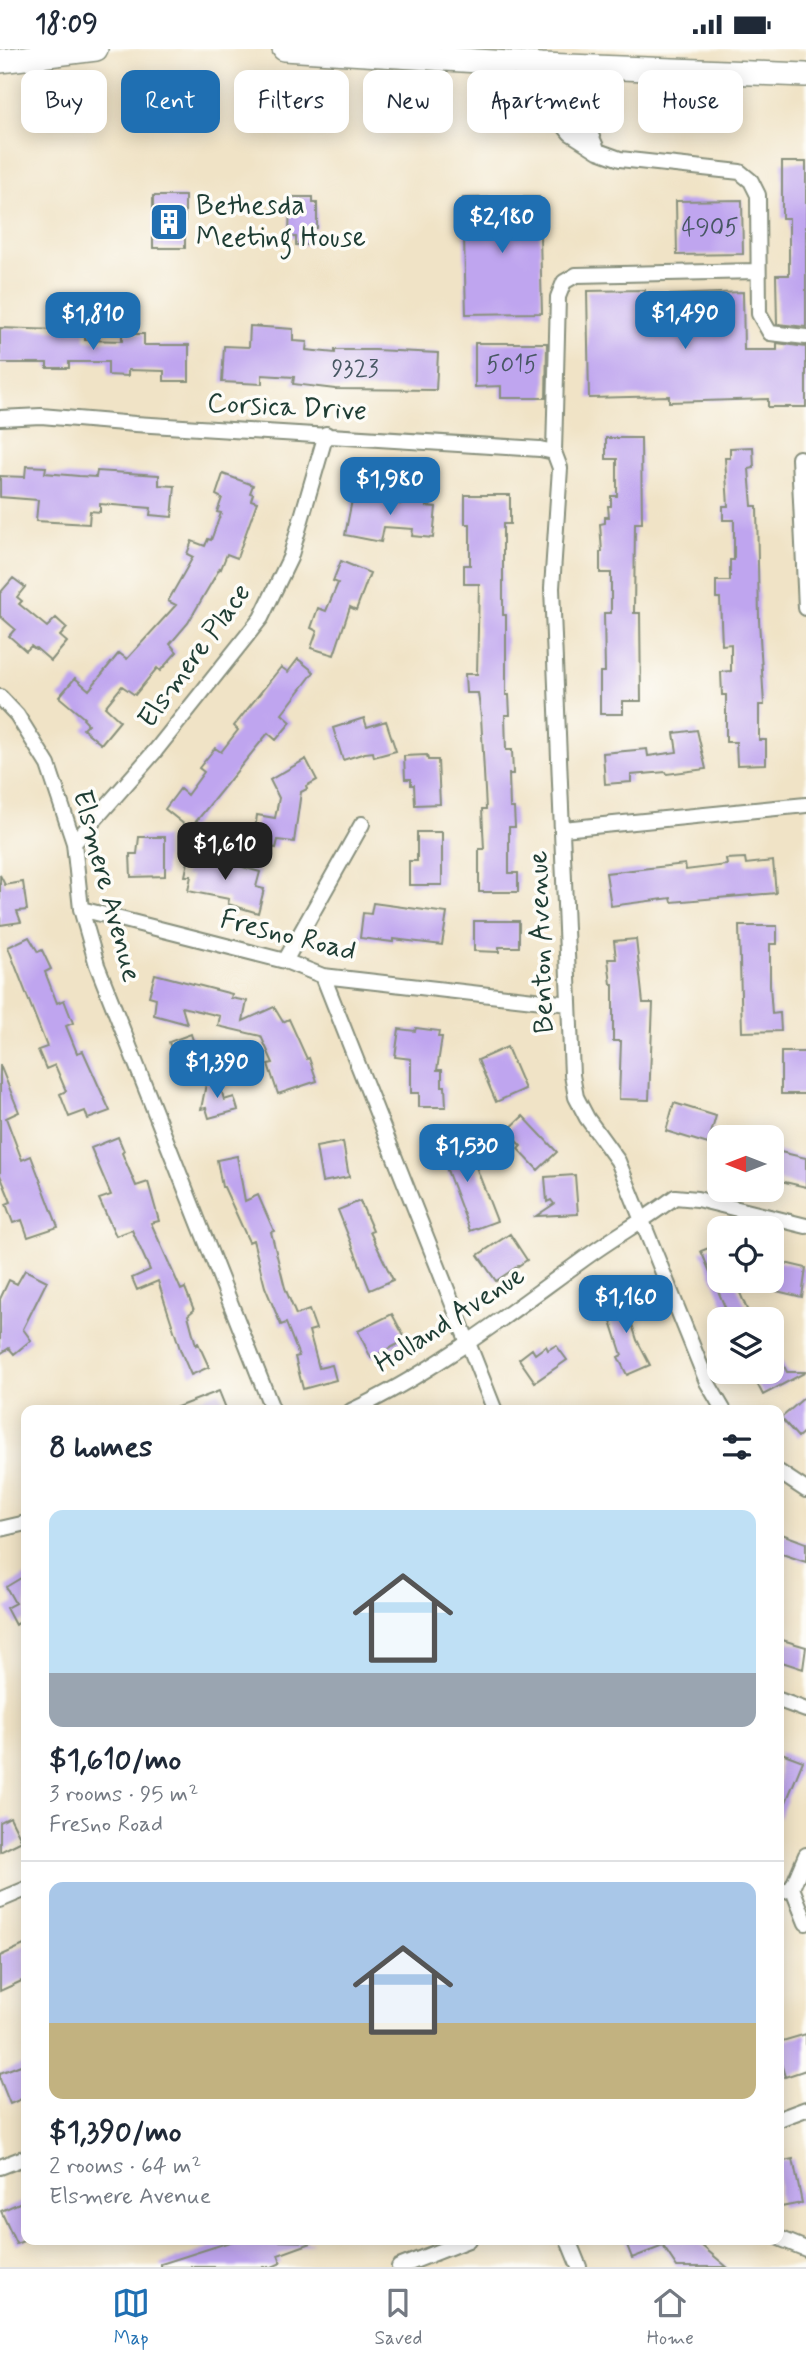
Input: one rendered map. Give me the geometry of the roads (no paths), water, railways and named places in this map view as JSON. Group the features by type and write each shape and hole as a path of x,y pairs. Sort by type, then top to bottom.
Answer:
{"main road":[{"path":"0,61 96,49"},
{"path":"284,49 441,53 542,65 806,75"},
{"path":"596,49 612,68"}],"street":[{"path":"542,65 558,118 570,133 598,151 620,159 740,172 751,181 758,195 759,314 770,333 806,337"},
{"path":"598,151 583,115 582,104 586,93 612,68"},
{"path":"554,452 558,297 564,282 576,275 757,271"},
{"name":"Corsica Drive","path":"0,418 41,416 554,452"},
{"name":"Elsmere Place","path":"74,843 156,750 261,618 290,558 326,434"},
{"name":"Benton Avenue","path":"554,452 560,468 552,588 572,1075 576,1097 587,1118 618,1161 707,1383 720,1405"},
{"path":"800,458 806,608"},
{"name":"Elsmere Avenue","path":"0,697 17,715 48,765 74,843 81,909 97,965 270,1405"},
{"path":"563,829 806,805"},
{"path":"285,961 362,824"},
{"name":"Fresno Road","path":"81,909 285,961 323,975 569,1004"},
{"path":"323,975 493,1405"},
{"path":"643,1222 675,1197 697,1199 806,1226"},
{"name":"Holland Avenue","path":"361,1405 468,1343 603,1245 643,1222"},
{"path":"784,1475 806,1490"},
{"path":"0,1529 21,1524"},
{"path":"784,1702 806,1710"},
{"path":"806,1855 785,1890 806,1923"},
{"path":"0,1900 21,1891"},
{"path":"784,2117 806,2109"},
{"path":"0,2167 21,2159"},
{"path":"784,2240 806,2249"},
{"path":"399,2267 455,2245"},
{"path":"570,2245 579,2267"}],"place":[{"name":"Bethesda Meeting House","path":"169,222"}]}
